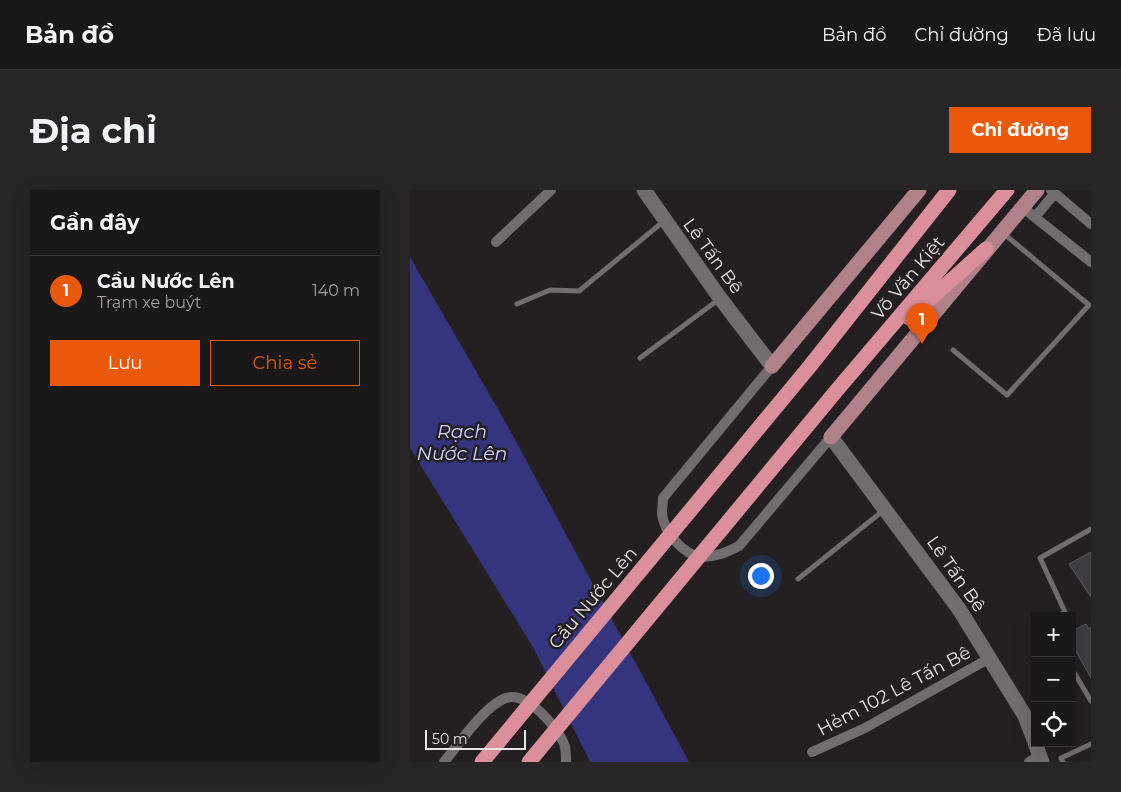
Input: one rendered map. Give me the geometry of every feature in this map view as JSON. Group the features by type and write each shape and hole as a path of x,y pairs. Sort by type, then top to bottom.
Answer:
{"highway":[{"path":"935,206 940,190"},
{"name":"Võ Văn Kiệt","path":"810,366 949,190"},
{"name":"Võ Văn Kiệt","path":"530,762 866,355 1007,190"},
{"path":"866,355 986,249"},
{"name":"Cầu Nước Lên","path":"482,762 810,366"}],"main road":[{"path":"772,366 919,190"},
{"path":"831,437 1037,190"}],"street":[{"path":"496,242 550,190"},
{"name":"Lê Tấn Bê","path":"644,190 720,298 772,366"},
{"path":"1035,217 1053,192 1091,224"},
{"path":"1022,207 1091,262"},
{"path":"772,366 664,498 662,514 670,535 686,550 701,557 719,555 739,546 831,437"},
{"name":"Lê Tấn Bê","path":"831,437 960,609 1025,716 1036,753"},
{"name":"Hẻm 102 Lê Tấn Bê","path":"812,752 865,728 990,658"},
{"path":"444,762 490,709 507,698 523,699 549,718 565,746 566,762"}],"lane":[{"path":"517,304 550,290 579,291 665,220"},
{"path":"953,350 1007,395 1089,305 1002,232"},
{"path":"640,358 720,298"},
{"path":"798,579 886,508"},
{"path":"1065,612 1040,558 1091,529"},
{"path":"1076,676 1091,701"},
{"path":"1063,762 1061,758 1091,744"}],"water":[{"name":"Rạch Nước Lên","path":"410,257 506,423 689,762 590,762 534,649 410,448"}],"building":[{"path":"1091,552 1091,597 1069,564"},
{"path":"1086,624 1089,629 1091,627 1091,678 1076,651 1076,629"}],"place":[{"name":"Cầu Nước Lên","path":"922,344"}]}
